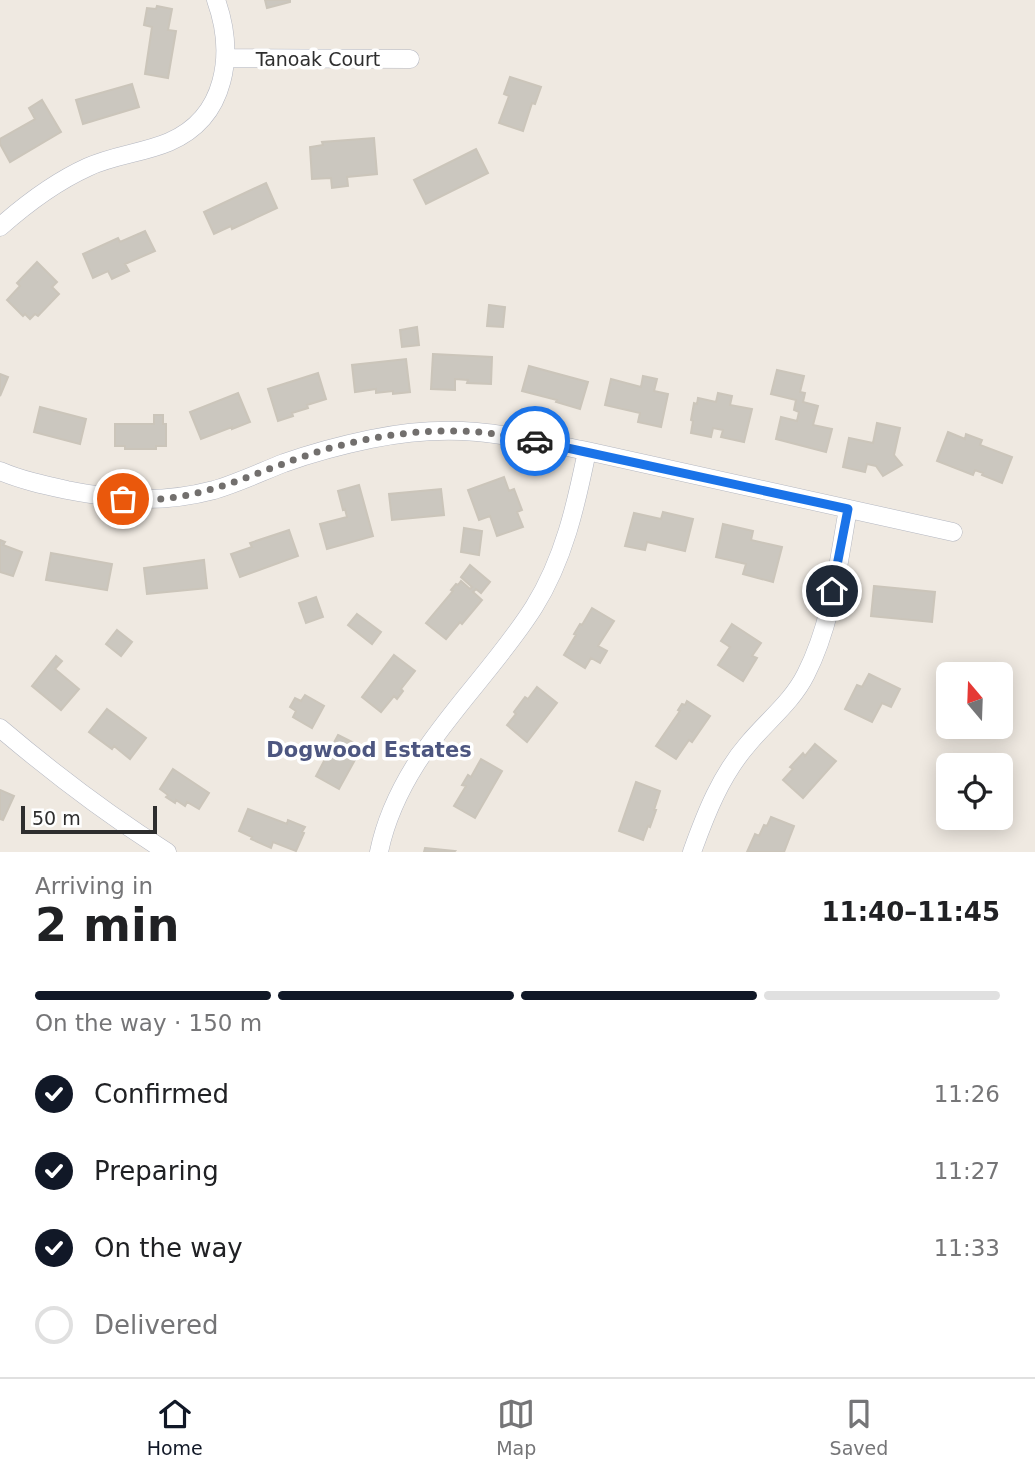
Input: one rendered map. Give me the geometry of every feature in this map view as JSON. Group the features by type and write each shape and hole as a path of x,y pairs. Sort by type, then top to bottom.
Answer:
{"street":[{"path":"0,227 26,204 55,184 87,167 167,143 200,121 214,102 222,82 226,58 225,39 216,0"},
{"name":"Tanoak Court","path":"226,58 410,59"},
{"path":"0,471 50,486 106,498 172,498 214,490 284,463 372,438 402,434 479,432 587,451 953,532"},
{"path":"379,852 389,816 409,775 462,701 514,638 555,568 573,514 587,451"},
{"path":"692,852 713,799 729,770 748,743 773,719 806,676 820,645 827,619 848,509"},
{"path":"0,728 83,795 167,852"}],"building":[{"path":"265,0 290,0 290,2 267,8"},
{"path":"157,6 172,9 168,30 176,31 168,78 145,74 152,27 144,25 147,8 156,9"},
{"path":"510,77 541,87 535,104 532,103 523,131 499,123 509,96 504,94"},
{"path":"132,84 139,107 83,124 76,100"},
{"path":"42,100 61,132 10,162 0,139 35,119 29,108"},
{"path":"374,138 377,174 347,177 348,186 332,188 331,178 312,179 310,147 323,145 322,142"},
{"path":"476,149 488,173 426,204 414,180"},
{"path":"266,183 277,208 232,229 231,226 214,234 204,212"},
{"path":"145,231 155,251 125,264 129,271 112,279 108,271 93,278 83,254 118,238 120,242"},
{"path":"37,262 57,282 52,287 59,294 38,316 35,314 30,319 25,314 23,316 7,300 20,286 17,283"},
{"path":"489,305 505,307 503,327 487,326"},
{"path":"417,327 419,345 402,347 400,330"},
{"path":"433,354 492,357 491,384 467,383 468,380 455,379 455,390 431,389"},
{"path":"406,359 410,392 376,393 376,389 355,392 352,365"},
{"path":"529,366 588,382 580,409 522,391"},
{"path":"777,370 804,376 800,392 805,393 803,402 818,406 813,425 832,429 826,452 776,439 781,417 797,421 799,412 794,410 796,400 771,394"},
{"path":"318,373 326,399 307,405 308,408 278,421 268,389"},
{"path":"0,374 8,377 0,396"},
{"path":"643,376 657,379 654,391 668,394 661,427 638,422 640,413 605,405 611,379 641,387"},
{"path":"238,393 250,422 201,439 190,412"},
{"path":"718,393 732,396 730,405 752,409 744,442 721,437 723,430 713,428 711,437 691,433 694,403 697,404 698,398 716,402"},
{"path":"40,407 86,419 80,444 34,432"},
{"path":"154,415 163,415 163,424 166,424 166,446 156,446 156,449 125,449 125,446 115,446 115,424 154,424"},
{"path":"877,423 900,428 894,455 902,465 883,476 876,466 867,464 865,472 843,467 849,438 873,443"},
{"path":"948,432 965,439 966,434 982,440 980,445 1012,457 1002,483 975,470 973,475 937,461"},
{"path":"504,477 509,491 514,489 522,510 517,512 523,527 497,536 490,516 479,520 468,490"},
{"path":"359,485 373,536 327,549 320,524 347,517 338,491"},
{"path":"441,489 444,515 392,520 389,494"},
{"path":"663,512 693,519 685,551 647,542 645,550 625,546 634,513 661,519"},
{"path":"723,524 753,531 751,540 782,547 773,582 743,574 746,564 716,557"},
{"path":"464,528 482,531 479,555 461,552"},
{"path":"289,530 298,556 240,577 231,554 252,547 250,543"},
{"path":"0,540 5,542 3,545 22,552 13,576 0,572"},
{"path":"51,553 112,564 107,590 46,580"},
{"path":"204,560 207,588 147,594 144,568"},
{"path":"470,565 490,582 481,593 476,589 473,592 482,600 446,639 426,623 456,584 461,581 470,589 472,587 461,577"},
{"path":"874,586 935,592 932,622 871,616"},
{"path":"316,597 323,617 306,623 299,603"},
{"path":"592,608 614,621 598,646 607,651 600,663 591,658 585,668 564,655 576,635 574,634"},
{"path":"357,614 381,632 372,644 348,625"},
{"path":"732,624 761,643 752,656 757,658 743,681 718,665 730,647 721,641"},
{"path":"117,630 132,642 121,656 106,644"},
{"path":"394,655 415,671 397,699 394,696 381,712 362,697"},
{"path":"56,656 62,661 55,669 79,689 61,710 32,686"},
{"path":"869,674 900,689 891,707 882,703 872,722 845,709 857,685 862,687"},
{"path":"537,687 557,703 527,742 507,725 525,697 528,699"},
{"path":"305,695 324,706 312,728 293,717 296,711 290,707 295,698 301,701"},
{"path":"687,701 710,716 676,759 656,746 682,704 685,705"},
{"path":"107,709 146,738 130,759 89,732"},
{"path":"338,735 362,747 339,789 316,776"},
{"path":"815,744 836,761 803,798 783,780 793,769 790,767"},
{"path":"481,759 502,771 475,818 454,806 466,786 462,785 468,775 471,777"},
{"path":"173,769 209,793 199,809 187,802 185,806 176,800 175,803 160,789"},
{"path":"636,782 660,791 656,810 643,840 619,831"},
{"path":"0,790 14,796 3,820 0,819"},
{"path":"248,809 287,824 288,820 305,827 296,851 273,842 271,848 239,831"},
{"path":"771,817 794,826 784,852 747,852 755,834 759,836"},
{"path":"425,848 455,851 424,852"}],"way so far":[{"path":"123,499 172,498 214,490 284,463 372,438 460,431 535,441"}],"district":[{"name":"Dogwood Estates","path":"369,750"}],"route":[{"path":"535,441 848,509 832,591"}]}
